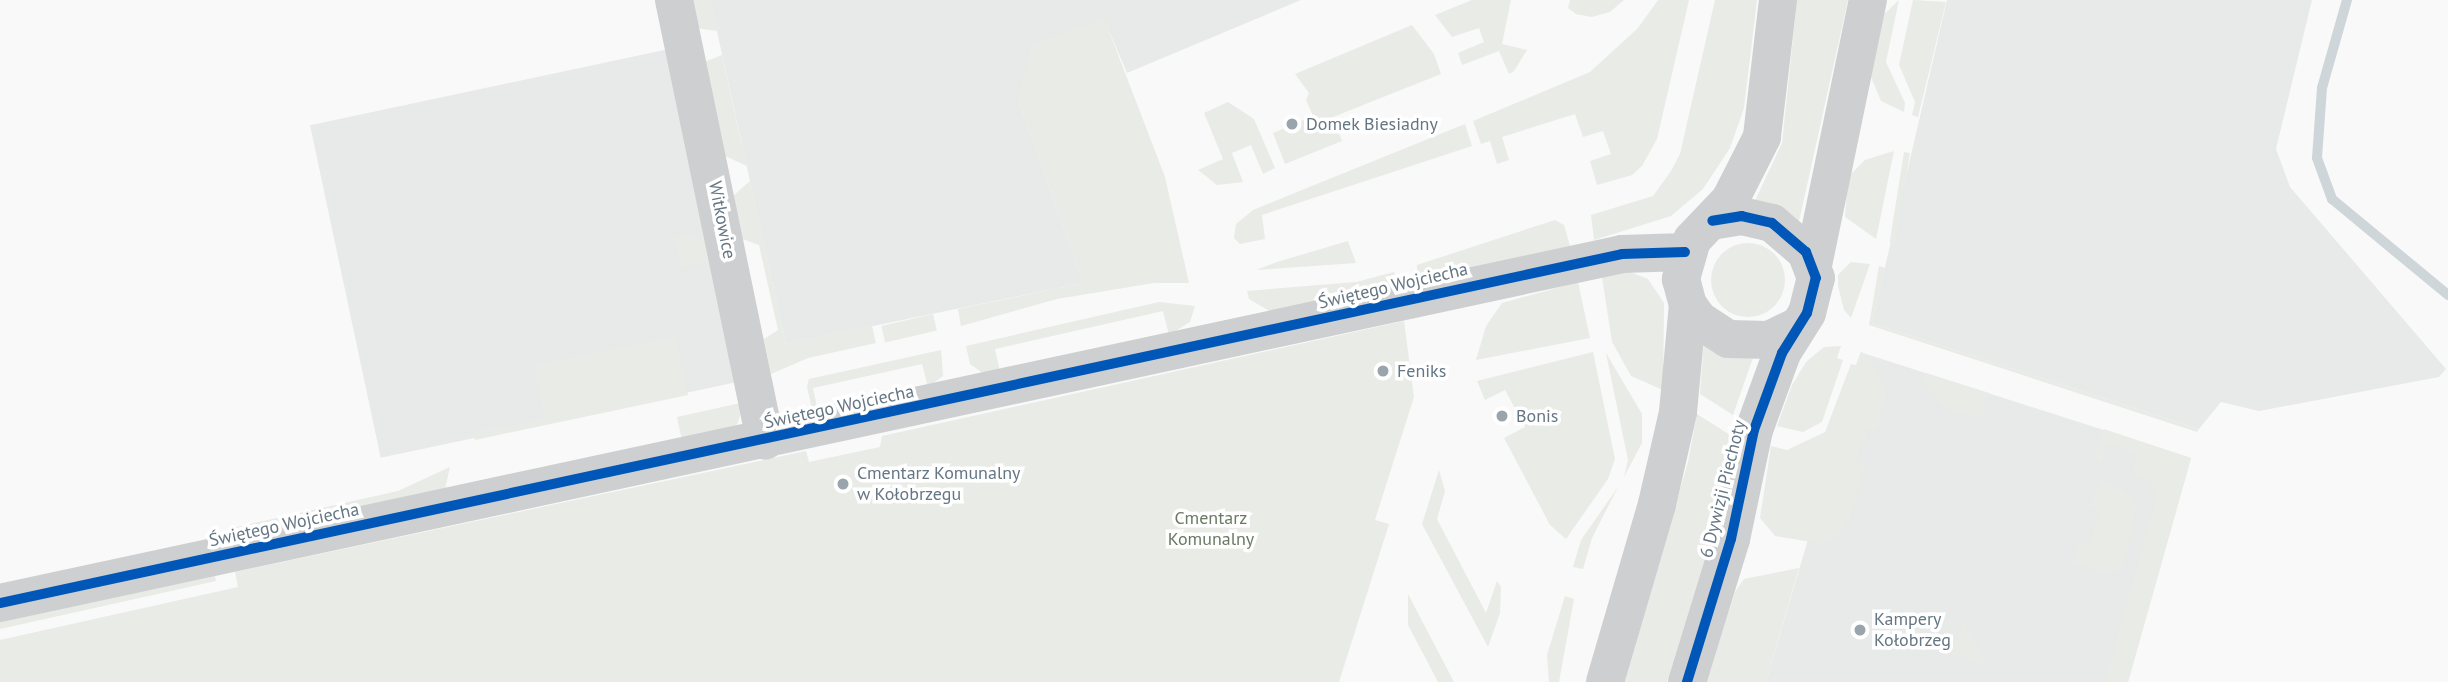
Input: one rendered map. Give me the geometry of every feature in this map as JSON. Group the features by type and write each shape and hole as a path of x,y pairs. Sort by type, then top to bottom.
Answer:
{"street":[{"name":"Witkowice","path":"674,0 765,441"},
{"path":"1605,682 1657,504 1678,412 1688,305 1681,279 1685,252 1743,180 1762,137 1777,0"},
{"name":"6 Dywizji Piechoty","path":"1687,682 1731,539 1754,430 1794,328 1814,296 1813,265 1868,0"},
{"path":"1712,221 1742,216 1772,223 1797,240 1813,265"},
{"name":"Świętego Wojciecha","path":"0,603 765,441 1622,254 1685,252"},
{"path":"1688,305 1712,331 1742,342 1769,341 1794,328"}],"shaded area":[{"path":"710,0 1301,0 1127,73 1104,19 1018,99 1083,283 786,344"},
{"path":"1947,0 2312,0 2276,149 2290,187 2446,369 2439,377 2259,411 2221,402 2199,429 1872,323"},
{"path":"669,49 740,382 381,458 310,125"},
{"path":"1863,353 2191,458 2128,682 1766,682"}],"green space":[{"path":"687,0 710,0 717,31 695,28"},
{"path":"1472,0 1511,0 1502,44 1527,50 1514,71 1509,74 1499,51 1462,65 1458,53 1484,42 1479,28 1452,37 1435,15"},
{"path":"1570,0 1624,0 1610,12 1592,17 1576,14 1568,8"},
{"path":"1658,0 1689,0 1657,139 1642,166 1632,175 1597,185 1590,161 1611,154 1603,131 1583,137 1575,114 1502,137 1509,160 1497,164 1490,141 1481,144 1473,121 1590,72 1638,28"},
{"path":"1715,0 1757,0 1744,108 1730,148 1703,189 1671,216 1594,240 1591,215 1653,196 1680,154"},
{"path":"1797,0 1848,0 1798,226 1753,205 1782,143"},
{"path":"1899,0 1886,62 1905,103 1904,112 1881,101 1871,77 1884,14"},
{"path":"1913,0 1946,2 1918,117 1912,115 1915,102 1899,65"},
{"path":"1104,18 1165,177 1189,283 1154,283 1057,299 961,326 958,309 1083,283 1018,99 1031,45"},
{"path":"1412,25 1434,54 1441,74 1333,117 1342,141 1285,164 1273,133 1313,116 1306,100 1309,93 1295,74"},
{"path":"722,55 747,166 723,155 702,63"},
{"path":"1228,102 1254,119 1275,168 1263,174 1251,145 1232,153 1243,182 1217,185 1198,170 1223,159 1204,113"},
{"path":"1465,124 1472,146 1262,215 1265,239 1240,244 1234,238 1236,224 1253,210"},
{"path":"1894,151 1876,239 1845,217 1848,177 1865,160"},
{"path":"1904,152 1910,153 1896,244 1890,243"},
{"path":"750,181 786,344 872,326 876,343 808,358 771,374 764,339 778,330 759,245 742,239 733,196"},
{"path":"1555,220 1564,225 1570,246 1417,282 1417,265"},
{"path":"688,235 707,242 713,260 681,268 674,238"},
{"path":"1348,241 1356,263 1256,270 1277,262"},
{"path":"1748,243 1769,249 1779,259 1785,280 1779,301 1769,311 1748,317 1727,311 1717,301 1711,280 1717,259 1727,249"},
{"path":"1851,262 1870,264 1851,318 1844,310 1838,275"},
{"path":"1879,266 1885,268 1872,323 2199,429 2197,432 1869,325"},
{"path":"1394,272 1397,285 1271,312 1249,299 1247,291 1356,282"},
{"path":"1630,272 1648,279 1664,303 1663,390 1631,376 1612,342 1602,277"},
{"path":"1578,282 1590,338 1476,360 1486,326 1502,303"},
{"path":"1159,302 1195,306 1190,322 1169,335 1163,311 995,349 1000,372 984,374 970,364 966,346"},
{"path":"933,314 937,331 885,342 881,326"},
{"name":"Cmentarz Komunalny","path":"1404,321 1414,397 1375,520 1389,524 1339,682 0,682 0,640 238,587 235,572 806,451 809,462 880,447 882,436"},
{"path":"676,337 688,395 475,440 473,432 545,419 534,365"},
{"path":"1704,339 1754,355 1733,415 1700,394"},
{"path":"1841,346 1837,358 1843,360 1822,422 1803,432 1777,426 1792,385 1806,362 1824,347"},
{"path":"941,350 943,376 928,387 922,364 813,388 818,412 813,413 807,387 809,379"},
{"path":"1861,351 1878,371 1887,396 1876,430 1868,429 1865,440 1872,445 1861,442 1856,462 1866,465 1849,519 1836,538 1824,544 1775,536 1760,518 1771,446 1787,450 1825,432 1851,364 1856,365"},
{"path":"1593,352 1615,459 1608,479 1566,539 1550,525 1504,438 1525,427 1505,390 1485,400 1477,381"},
{"path":"1606,353 1642,414 1642,443 1624,477 1628,460"},
{"path":"1926,373 1989,393 1981,418 1946,409 1922,383"},
{"path":"745,402 736,427 685,439 681,436 677,417"},
{"path":"1697,414 1730,435 1719,514 1667,682 1625,682 1688,462"},
{"path":"2104,429 2191,458 2128,682 2105,682 2156,498 2149,482 2132,473 2138,453 2108,444 2102,464 2099,462 2096,455"},
{"path":"450,467 445,489 227,537 232,528 398,491"},
{"path":"1439,470 1445,491 1437,519 1486,613 1497,581 1501,587 1500,613 1488,647 1422,524"},
{"path":"2101,482 2123,489 2137,507 2123,565 2111,574 2073,564 2080,542 2090,544 2099,509 2090,507"},
{"path":"1618,487 1592,538 1583,569 1573,567 1581,540"},
{"path":"1799,568 1766,682 1706,682 1735,592 1744,579"},
{"path":"215,576 216,581 0,629 0,621"},
{"path":"1408,594 1454,682 1438,682 1408,625"},
{"path":"1565,596 1574,599 1559,682 1549,682 1547,655"},
{"path":"1963,619 1985,664 1909,642 1912,630 1956,642"}],"waterway":[{"path":"2347,0 2322,88 2317,158 2332,199 2448,295"}],"cycle path":[{"path":"1687,682 1731,539 1754,430 1782,353 1807,313 1816,278 1806,252 1772,223 1742,216 1712,221"},
{"path":"0,603 1622,254 1685,252"}],"place":[{"name":"Domek Biesiadny","path":"1292,124"},
{"name":"Feniks","path":"1383,371"},
{"name":"Bonis","path":"1502,416"},
{"name":"Cmentarz Komunalny w Kołobrzegu","path":"843,484"},
{"name":"Kampery Kołobrzeg","path":"1860,630"}]}
